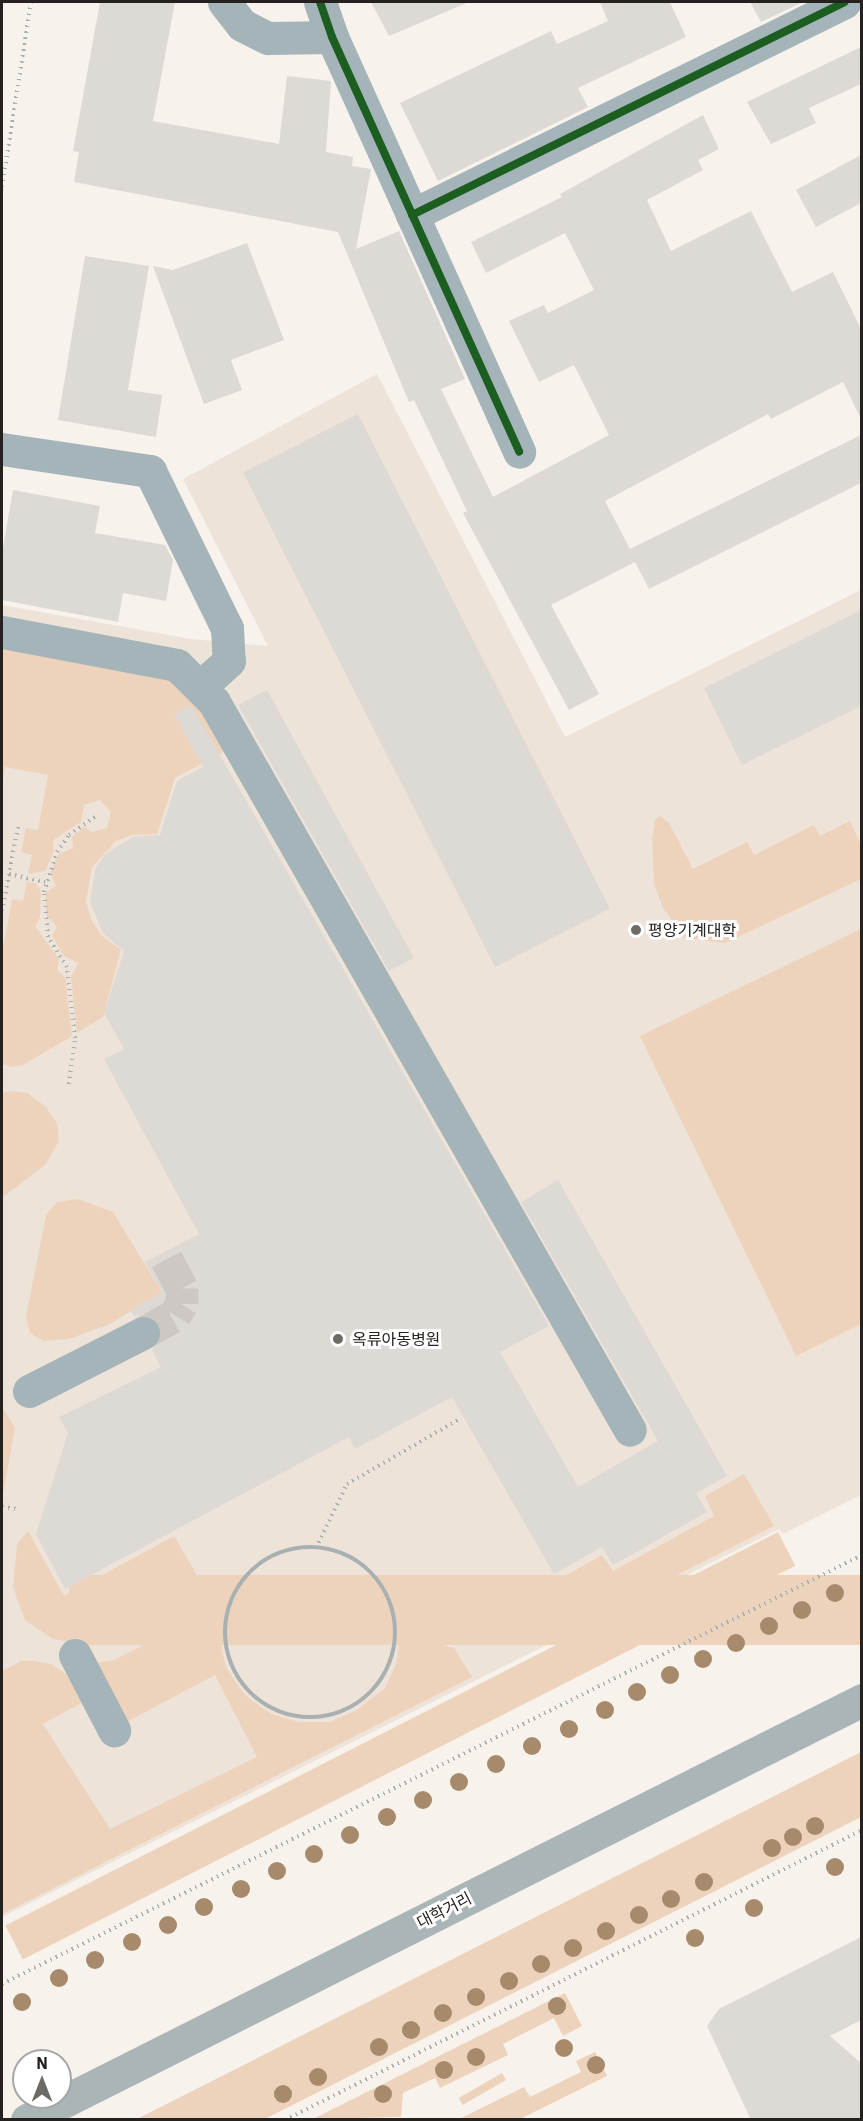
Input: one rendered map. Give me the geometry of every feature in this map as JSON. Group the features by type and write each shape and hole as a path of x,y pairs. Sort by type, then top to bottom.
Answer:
{"main road":[{"name":"대학거리","path":"27,2120 861,1700"}],"street":[{"path":"224,2 242,25 268,38 332,37"},
{"path":"320,2 332,37 519,452"},
{"path":"412,215 844,2"},
{"path":"2,449 150,471 227,628 229,661 200,687"},
{"path":"2,632 177,665 200,687 220,712 630,1430"},
{"path":"29,1391 143,1334"},
{"path":"75,1655 114,1730"}],"path":[{"path":"2,187 31,2"},
{"path":"69,1084 75,1038 67,967 48,937 44,916 45,882 57,852 69,835 96,816"},
{"path":"2,911 18,826"},
{"path":"9,874 45,882"},
{"path":"316,1548 347,1484 458,1420"},
{"path":"2,1507 17,1509"},
{"path":"316,1548 333,1549 358,1561 379,1580 392,1605 396,1633 391,1660 377,1685 356,1704 330,1715 302,1717 274,1709 251,1693 234,1671 225,1644 226,1616 236,1590 254,1568 277,1553 316,1548"},
{"path":"2,1984 861,1555"},
{"path":"285,2120 861,1830"}],"shaded area":[{"name":"옥류아동병원","path":"377,374 565,737 861,590 861,1495 783,1534 779,1529 2,1917 2,605 191,639 268,646 183,479"},
{"path":"2,647 166,678 189,689 225,751 175,778 157,834 132,835 116,841 92,867 86,902 91,919 101,935 121,950 103,1017 77,1033 71,977 78,963 64,956 52,936 57,927 46,915 46,892 56,886 50,872 59,854 73,848 72,837 84,827 92,832 107,828 111,812 100,800 84,805 81,822 53,840 54,851 45,871 28,874 32,855 21,852 26,828 38,830 48,775 5,767 2,786"},
{"path":"660,816 669,823 693,869 747,842 754,855 814,825 820,836 850,821 861,845 861,879 725,943 685,938 663,908 654,884 652,839 655,819"},
{"path":"27,882 35,883 41,891 40,917 35,926 59,959 57,970 65,977 72,1036 23,1065 11,1067 2,1063 2,953 12,899 23,901"},
{"path":"861,929 861,1324 796,1356 640,1036"},
{"path":"13,1091 27,1093 45,1106 57,1123 59,1141 46,1164 2,1198 2,1093"},
{"path":"78,1199 113,1212 162,1292 110,1324 69,1339 44,1341 30,1333 26,1317 46,1215 57,1202"},
{"path":"2,1406 15,1428 2,1500"},
{"path":"744,1474 774,1526 564,1632 544,1588 602,1555 613,1571 714,1516 705,1496"},
{"path":"28,1531 64,1596 174,1536 204,1587 113,1638 76,1643 53,1639 25,1620 13,1587 17,1544"},
{"path":"778,1532 795,1566 23,1959 5,1926"},
{"path":"69,1575 861,1575 861,1645 69,1645"},
{"path":"200,1617 216,1625 226,1667 245,1695 271,1714 299,1722 330,1722 357,1710 385,1688 396,1664 401,1635 454,1648 472,1677 2,1914 2,1671 21,1661 34,1661 51,1664 65,1673 83,1702 43,1724 110,1829 257,1757 215,1675 117,1727 86,1664 114,1660"},
{"path":"861,1752 861,1817 265,2119 137,2119"},
{"path":"565,1993 582,2026 563,2036 554,2018 503,2044 508,2055 440,2088 435,2078 403,2093 401,2117 313,2119"},
{"path":"595,2052 607,2076 520,2119 459,2119 524,2087 530,2097 581,2072 576,2061"},
{"path":"502,2073 506,2080 463,2105 459,2098"}],"building":[{"path":"100,2 175,2 153,121 279,144 287,76 331,81 326,152 353,157 352,166 371,169 356,249 399,231 465,379 441,389 493,497 609,435 574,365 539,382 509,321 544,305 548,313 594,290 565,233 486,273 471,242 562,197 560,194 703,115 719,149 698,160 703,170 647,200 671,251 751,211 792,292 833,272 861,329 861,419 843,382 771,419 768,414 605,501 630,549 861,435 861,483 649,589 635,562 551,605 599,694 569,710 463,513 467,511 414,400 409,402 338,232 74,182 79,152 73,151"},
{"path":"371,2 469,2 389,36"},
{"path":"600,2 670,2 686,37 578,88 588,107 438,181 400,103 551,31 557,44 608,21"},
{"path":"750,2 803,2 761,22"},
{"path":"861,47 861,84 809,108 816,123 771,144 747,102"},
{"path":"861,155 861,203 816,227 796,190"},
{"path":"247,243 284,340 231,360 242,390 204,404 153,266 173,270"},
{"path":"85,256 149,266 128,390 162,395 156,437 58,420"},
{"path":"358,414 610,909 495,967 243,473"},
{"path":"13,490 100,506 95,533 165,545 173,560 166,601 123,593 118,622 2,600 2,553"},
{"path":"861,610 861,706 742,765 704,688"},
{"path":"267,690 414,958 389,971 238,705"},
{"path":"191,705 549,1326 500,1352 578,1487 658,1441 521,1202 558,1180 727,1476 696,1493 707,1512 613,1565 602,1547 554,1574 452,1397 355,1449 349,1437 65,1589 36,1534 68,1433 59,1417 161,1367 152,1350 162,1335 159,1324 145,1314 134,1317 131,1311 162,1292 145,1262 199,1234 104,1059 124,1049 104,1013 124,951 103,933 90,902 95,870 104,855 133,837 160,835 177,781 203,767 174,714"},
{"path":"861,1937 861,2020 830,2036 861,2063 861,2120 751,2120 707,2026 719,2009"}],"tunnel":[{"path":"143,1333 175,1315 182,1304 182,1288 163,1253"}],"cycle path":[{"path":"320,2 332,37 519,452"},
{"path":"412,215 844,2"}],"place":[{"name":"평양기계대학","path":"636,930"},
{"name":"옥류아동병원","path":"338,1339"}]}
